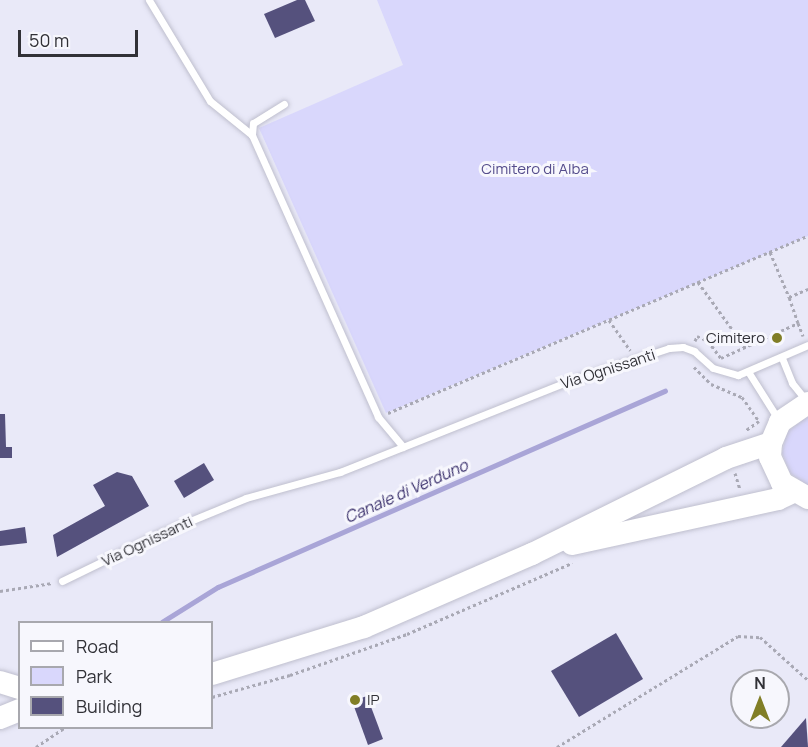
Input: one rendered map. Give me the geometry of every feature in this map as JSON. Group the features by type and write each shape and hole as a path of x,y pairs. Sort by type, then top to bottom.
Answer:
{"main road":[{"path":"801,495 774,471 771,443 780,422 808,402"},
{"path":"213,674 364,627 532,554 729,457 771,443"},
{"path":"532,554 745,504 801,495"},
{"path":"0,682 18,687"},
{"path":"0,718 18,711"}],"lane":[{"path":"149,0 210,101 252,135 378,417 403,447"},
{"path":"252,135 253,123 284,104"},
{"path":"691,350 713,368 738,375 749,373 808,345"},
{"name":"Via Ognissanti","path":"62,581 161,532 246,498 340,472 561,384 669,348 691,350"},
{"path":"782,358 792,383 808,402"},
{"path":"749,373 780,422"}],"path":[{"path":"378,417 808,236"},
{"path":"740,432 759,421 742,397 711,384 698,373 689,357 697,336 708,341 721,358 798,323 770,252"},
{"path":"698,282 745,347"},
{"path":"789,297 808,289"},
{"path":"609,320 637,359"},
{"path":"729,457 745,504"},
{"path":"213,697 290,675 407,634 575,562"},
{"path":"0,591 62,581"},
{"path":"557,747 654,685 738,636 751,635 775,648 808,680"},
{"path":"36,747 63,729"}],"green space":[{"name":"Cimitero di Alba","path":"377,0 808,0 808,236 386,413 259,128 403,65"},
{"path":"808,416 808,486 790,473 782,453 787,432"}],"building":[{"path":"297,0 305,0 315,21 275,38 264,14"},
{"path":"0,414 5,414 6,447 12,447 12,458 0,458"},
{"path":"204,463 214,480 184,498 174,481"},
{"path":"117,472 132,476 149,506 57,557 53,535 105,506 93,485"},
{"path":"25,527 27,543 0,546 0,531"},
{"path":"616,633 643,679 579,717 551,671"},
{"path":"367,696 383,739 368,745 352,701"},
{"path":"806,718 808,747 781,747"}],"waterway":[{"name":"Canale di Verduno","path":"164,621 218,587 665,391"}],"place":[{"name":"Cimitero","path":"777,338"},
{"name":"IP","path":"355,700"}]}
